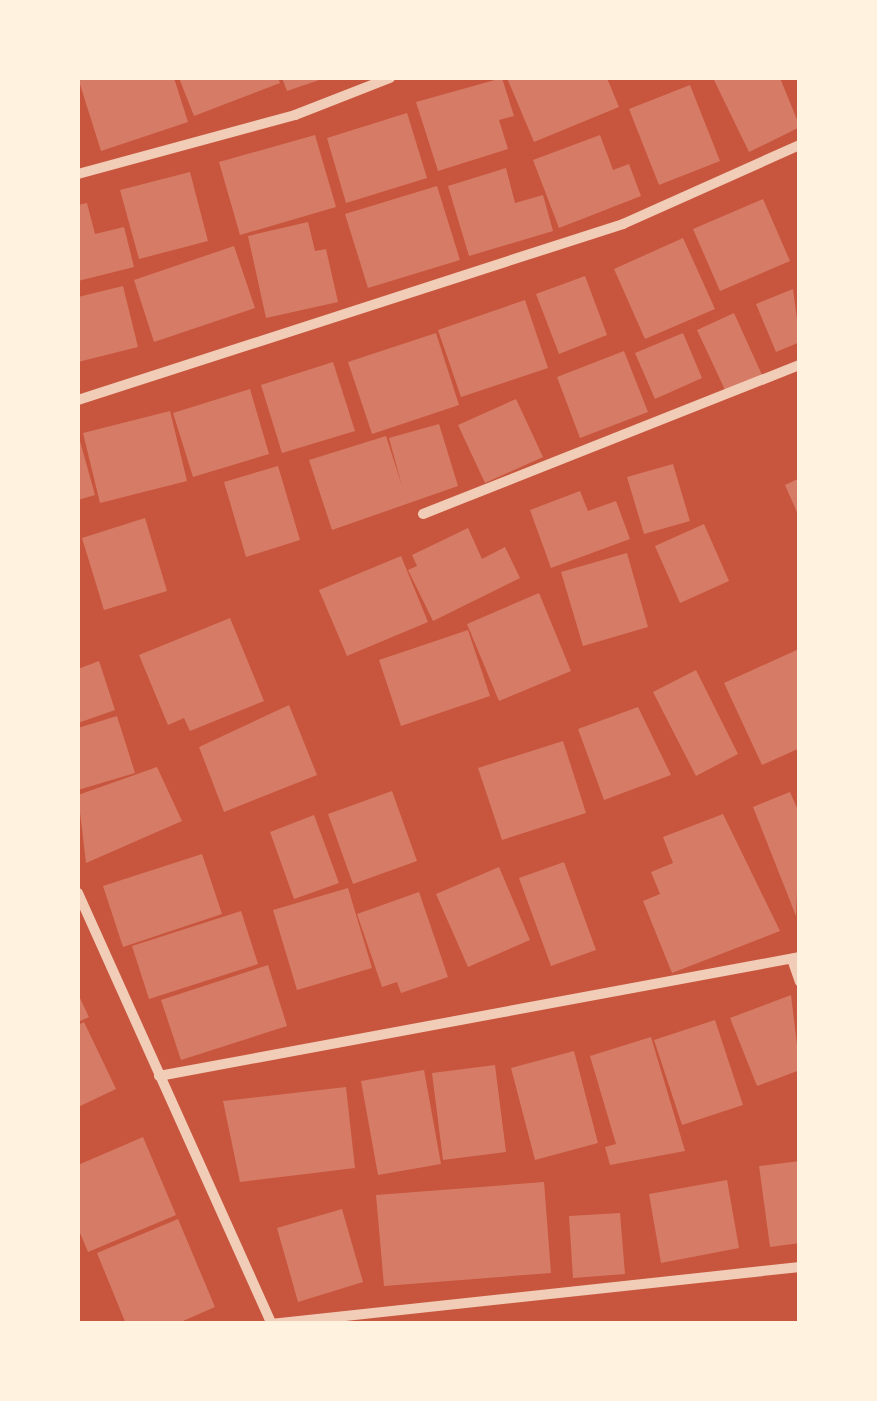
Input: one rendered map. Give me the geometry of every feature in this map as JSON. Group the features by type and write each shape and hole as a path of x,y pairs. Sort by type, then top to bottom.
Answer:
{"street":[{"path":"78,174 295,115 390,78"},
{"path":"78,400 624,224 800,145"},
{"path":"423,514 800,365"},
{"path":"78,893 272,1323 800,1267"},
{"path":"159,1076 796,958 800,982"}],"building":[{"path":"78,78 174,78 188,122 101,151"},
{"path":"179,78 278,78 280,83 194,116"},
{"path":"282,78 325,78 287,91"},
{"path":"502,78 514,116 499,120 508,149 438,171 416,102"},
{"path":"507,78 607,78 619,107 534,142"},
{"path":"713,78 780,78 800,127 749,152"},
{"path":"690,85 720,161 659,185 629,109"},
{"path":"407,113 427,178 346,203 327,138"},
{"path":"315,135 336,207 240,235 219,162"},
{"path":"600,135 613,170 629,164 641,196 559,228 533,160"},
{"path":"506,168 515,203 543,195 553,231 469,256 448,186"},
{"path":"190,172 208,241 139,259 120,190"},
{"path":"437,186 460,260 368,288 345,214"},
{"path":"763,199 790,261 720,291 693,229"},
{"path":"87,203 95,234 124,227 134,267 78,281 78,205"},
{"path":"308,222 315,251 326,249 338,302 266,318 248,236"},
{"path":"683,238 715,309 645,339 614,269"},
{"path":"234,246 255,308 154,342 134,280"},
{"path":"585,276 607,335 559,354 536,294"},
{"path":"123,286 138,347 78,362 78,297"},
{"path":"793,289 800,342 776,352 756,304"},
{"path":"525,300 548,368 461,397 438,330"},
{"path":"734,313 762,375 726,392 697,330"},
{"path":"436,333 459,405 372,434 348,362"},
{"path":"683,333 702,378 655,399 635,353"},
{"path":"624,351 648,412 580,438 557,377"},
{"path":"333,362 355,431 282,453 261,385"},
{"path":"250,389 269,454 193,477 173,413"},
{"path":"516,399 543,457 485,483 458,425"},
{"path":"170,411 187,481 100,503 83,433"},
{"path":"439,424 458,486 332,530 309,460 386,436 402,486 389,438"},
{"path":"78,434 95,495 78,500"},
{"path":"673,464 690,521 644,534 627,477"},
{"path":"278,466 300,540 246,557 224,482"},
{"path":"800,478 800,519 785,485"},
{"path":"580,491 588,511 616,501 630,539 551,568 530,510"},
{"path":"145,518 167,591 104,610 82,538"},
{"path":"704,524 729,581 680,603 655,546"},
{"path":"468,528 482,559 505,547 520,578 433,621 408,570 417,566 412,555"},
{"path":"627,553 648,627 583,646 561,572"},
{"path":"401,556 428,622 347,656 319,590"},
{"path":"539,593 571,671 499,701 467,624"},
{"path":"230,618 264,701 190,731 184,718 168,725 139,655"},
{"path":"468,630 490,696 401,726 379,660"},
{"path":"799,649 800,748 762,765 724,683"},
{"path":"99,661 115,710 78,723 78,669"},
{"path":"696,670 738,754 696,776 653,692"},
{"path":"289,705 317,775 224,812 199,747"},
{"path":"638,707 671,775 604,800 578,729"},
{"path":"117,716 135,773 78,790 78,728"},
{"path":"563,741 586,813 502,840 478,768"},
{"path":"157,767 182,821 86,863 78,795"},
{"path":"392,791 417,861 353,884 328,814"},
{"path":"790,792 800,815 796,916 753,807"},
{"path":"723,814 780,931 672,973 643,901 660,894 651,872 673,863 663,837"},
{"path":"314,815 339,883 294,899 270,832"},
{"path":"202,854 222,914 123,947 103,886"},
{"path":"564,862 596,950 551,966 519,878"},
{"path":"499,867 530,940 468,967 436,894"},
{"path":"348,888 372,968 297,990 273,910"},
{"path":"419,892 448,977 401,993 397,982 382,987 357,914"},
{"path":"241,911 258,964 149,999 132,946"},
{"path":"268,965 287,1026 181,1060 161,1000"},
{"path":"78,994 89,1017 78,1022"},
{"path":"791,995 800,1070 757,1086 730,1018"},
{"path":"715,1020 743,1105 682,1125 654,1040"},
{"path":"84,1022 116,1089 78,1107 78,1025"},
{"path":"651,1037 685,1151 610,1165 605,1147 616,1144 590,1056"},
{"path":"574,1051 598,1143 535,1160 511,1068"},
{"path":"495,1065 506,1152 443,1160 432,1073"},
{"path":"424,1070 441,1164 378,1175 361,1081"},
{"path":"346,1087 355,1168 240,1182 223,1101"},
{"path":"143,1137 176,1215 88,1252 78,1228 78,1165"},
{"path":"800,1161 800,1243 770,1247 759,1166"},
{"path":"727,1180 739,1248 661,1263 649,1194"},
{"path":"544,1182 551,1273 384,1286 376,1195"},
{"path":"342,1209 363,1282 298,1302 277,1228"},
{"path":"620,1213 625,1274 573,1278 569,1216"},
{"path":"178,1219 215,1307 176,1324 126,1324 97,1253"}]}
